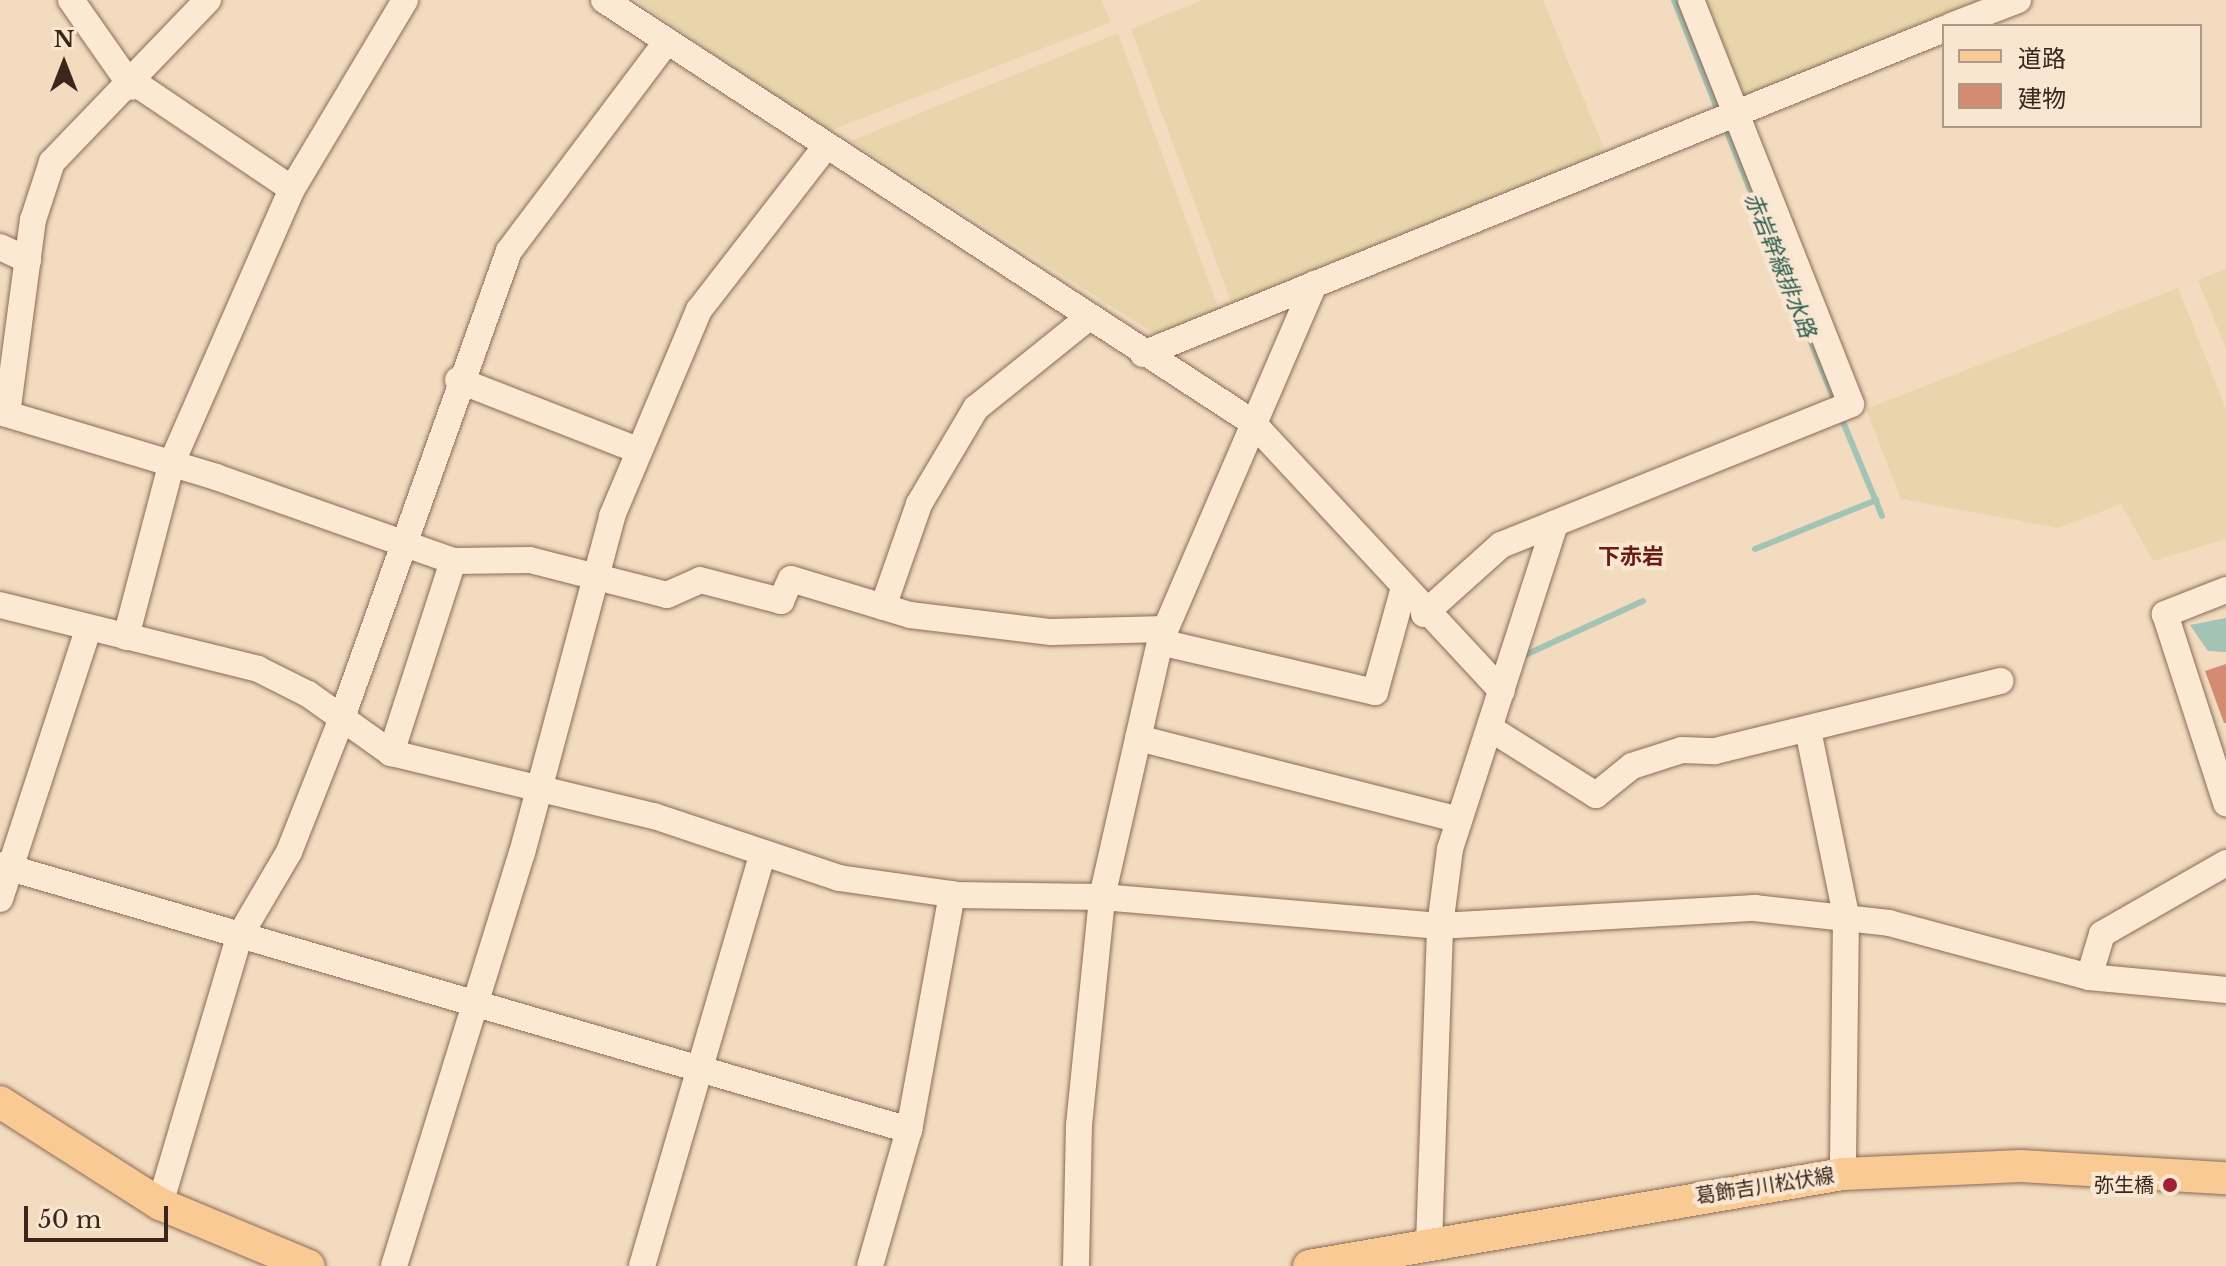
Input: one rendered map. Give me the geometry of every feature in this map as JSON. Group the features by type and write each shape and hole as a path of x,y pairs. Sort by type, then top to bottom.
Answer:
{"main road":[{"path":"0,1102 160,1204 309,1266"},
{"name":"葛飾吉川松伏線","path":"1309,1266 1843,1174 2021,1166 2226,1178"}],"street":[{"path":"71,0 133,85 292,189"},
{"path":"208,0 133,85 52,162 28,260 4,413 172,462 399,548 453,561 530,560 598,574 667,595 700,580 781,601 791,579 883,607 1051,632 1162,635 1375,692 1403,591"},
{"path":"126,637 172,462 292,189 405,0"},
{"path":"604,0 824,149 1252,422 1424,614 1502,691"},
{"path":"1424,614 1501,545 1851,404 1691,0"},
{"path":"1956,24 2018,0"},
{"path":"1143,354 1734,111 1942,30"},
{"path":"160,1204 239,937 289,852 340,723 458,380 509,251 666,43"},
{"path":"394,1266 471,1002 540,785 598,574 638,450 699,310 787,188 824,149"},
{"path":"0,247 28,260"},
{"path":"1076,1266 1079,1125 1102,897 1162,635 1314,284"},
{"path":"883,607 919,504 976,408 1088,318"},
{"path":"458,380 638,450"},
{"path":"1429,1244 1440,926 1459,820 1491,729 1555,523"},
{"path":"391,753 453,561"},
{"path":"2226,590 2165,614 2226,803"},
{"path":"0,605 258,669 308,694 340,723 391,753 540,785 839,878 952,895 1102,897 1440,926 1754,908 1846,915 2089,977 2226,990"},
{"path":"0,899 6,867 88,629"},
{"path":"1491,729 1596,795 1632,766 1682,750 1715,751 2001,681"},
{"path":"1808,730 1846,915 1843,1174"},
{"path":"1138,738 1459,820"},
{"path":"642,1266 763,853"},
{"path":"2089,977 2102,934 2226,863"},
{"path":"6,867 909,1130"},
{"path":"870,1266 909,1130 952,895"}],"shaded area":[{"path":"636,0 1101,0 1111,22 826,132"},
{"path":"1203,0 1543,0 1607,156 1232,305 1131,29"},
{"path":"1701,0 1985,0 1740,99"},
{"path":"1118,33 1219,310 1155,334 851,141"},
{"path":"2226,269 2226,349 2198,280"},
{"path":"2178,288 2226,409 2226,539 2153,561 2121,504 2059,528 1901,499 1866,409"},
{"path":"2226,618 2226,652 2208,651 2190,625"}],"building":[{"path":"2226,664 2226,723 2224,723 2205,671"}],"waterway":[{"name":"赤岩幹線排水路","path":"1674,0 1717,108"},
{"name":"赤岩幹線排水路","path":"1725,127 1835,402"},
{"name":"赤岩幹線排水路","path":"1841,417 1882,516"},
{"path":"1755,549 1876,500"},
{"path":"1523,656 1643,601"}],"place":[{"name":"弥生橋","path":"2170,1185"}],"district":[{"name":"下赤岩","path":"1631,557"}]}
